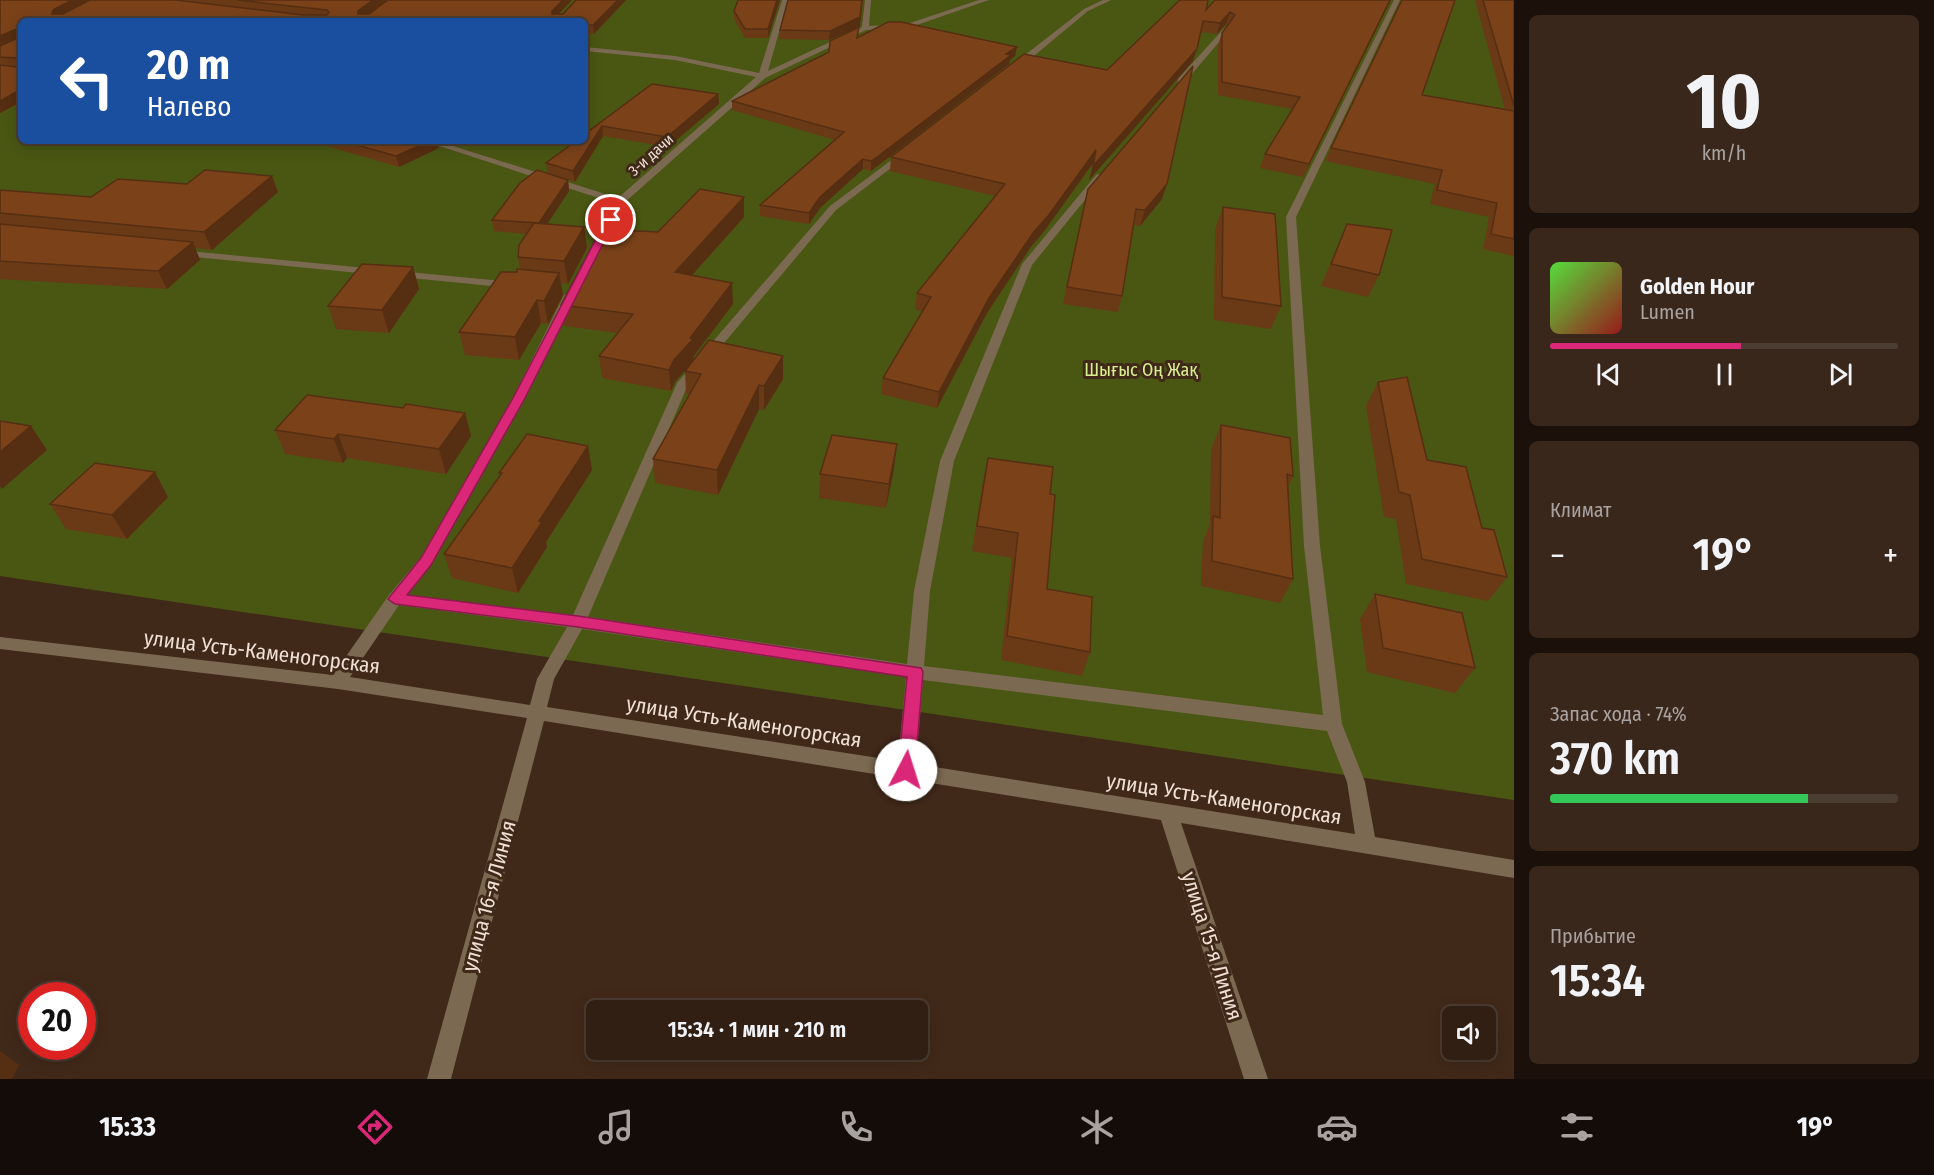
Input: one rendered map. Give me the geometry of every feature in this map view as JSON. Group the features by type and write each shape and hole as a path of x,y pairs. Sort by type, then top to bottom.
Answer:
{"street":[{"path":"588,49 675,58 762,76 785,0"},
{"path":"868,0 865,27 909,26 986,0"},
{"path":"1008,72 1086,10 1108,0"},
{"path":"1366,844 1356,782 1333,724 1312,546 1291,217 1397,0"},
{"name":"3-и дачи","path":"588,261 620,202 762,76 865,27"},
{"path":"1174,89 1228,27"},
{"name":"улица 16-я Линия","path":"439,1079 546,679 578,622 681,386 833,208 917,143"},
{"path":"437,144 620,202"},
{"path":"906,770 922,591 947,461 1027,264 1105,170"},
{"path":"163,252 526,286"},
{"path":"338,682 395,599 426,561 519,398 570,286"},
{"path":"395,599 578,622 915,672 1333,724"},
{"name":"улица Усть-Каменогорская","path":"3,648 338,682 906,770 1514,869"},
{"name":"улица 15-я Линия","path":"1168,812 1256,1079"}],"green space":[{"name":"Шығыс Оң Жақ","path":"0,0 1514,0 1514,800 0,576"}],"building":[{"path":"0,0 72,0 53,10 52,14 63,14 90,0 175,0 303,15 327,15 329,12 327,10 237,0 373,0 358,11 358,14 369,14 388,0 563,0 552,11 552,14 563,14 576,0 618,0 593,25 588,25 588,18 18,18 18,30 0,36"},
{"path":"738,0 777,0 768,29 745,29 734,11"},
{"path":"788,0 862,0 860,17 830,31 780,30"},
{"path":"1180,0 1208,0 1206,10 1215,0 1390,0 1309,164 1265,154 1300,97 1222,82 1222,33 1235,15 1230,12 1220,23 1203,21 1197,49 1093,166 1096,150 1033,233 989,298 939,392 883,378 931,297 917,293 1005,184 891,157 1024,54 1107,70"},
{"path":"1402,0 1455,0 1422,95 1514,111 1514,239 1491,234 1497,203 1437,190 1442,170 1331,148"},
{"path":"1483,0 1514,0 1514,106"},
{"path":"888,22 901,22 1017,47 1006,54 1011,55 877,157 871,161 863,159 820,197 809,213 760,205 844,132 732,101 829,52 830,41 859,27 857,38"},
{"path":"18,38 18,60 0,57 0,46"},
{"path":"18,63 18,91 0,101 0,65 16,67"},
{"path":"1193,66 1167,184 1145,210 1136,209 1122,296 1067,287 1088,189"},
{"path":"652,84 718,94 667,137 602,126 573,171 546,163 572,144 588,144 588,132"},
{"path":"353,144 423,144 396,156"},
{"path":"205,170 272,176 204,232 0,213 0,190 91,197 118,179 187,184"},
{"path":"537,170 568,180 539,223 492,220 520,183"},
{"path":"700,189 744,197 675,272 732,283 690,338 693,339 674,360 669,370 599,356 633,314 561,305 601,229 658,232"},
{"path":"1223,207 1275,214 1281,306 1222,297"},
{"path":"534,223 584,227 564,261 518,257 519,245"},
{"path":"0,224 193,242 158,271 0,261"},
{"path":"1347,224 1392,230 1379,275 1331,264"},
{"path":"362,264 413,267 382,310 328,306"},
{"path":"517,269 559,273 544,301 537,300 515,337 459,332 501,272 517,272"},
{"path":"709,340 783,356 764,386 759,385 717,470 653,459 701,374 685,371"},
{"path":"1407,377 1427,460 1466,467 1482,528 1494,530 1507,577 1422,559 1410,495 1399,492 1378,382"},
{"path":"307,395 403,408 406,404 465,413 439,449 338,434 334,439 275,430"},
{"path":"0,421 31,426 0,452"},
{"path":"1221,425 1290,438 1293,476 1287,474 1293,579 1212,561 1213,516 1220,518"},
{"path":"527,434 588,446 539,521 542,522 512,568 444,554 502,473 499,473"},
{"path":"832,435 897,444 889,484 820,474"},
{"path":"988,458 1053,467 1050,494 1055,495 1047,589 1092,597 1090,652 1007,636 1018,533 977,526"},
{"path":"95,463 155,472 112,515 50,504"},
{"path":"1375,594 1462,613 1475,668 1383,648"}],"route":[{"path":"611,220 519,398 426,561 395,599 578,622 915,672 906,770"}]}
